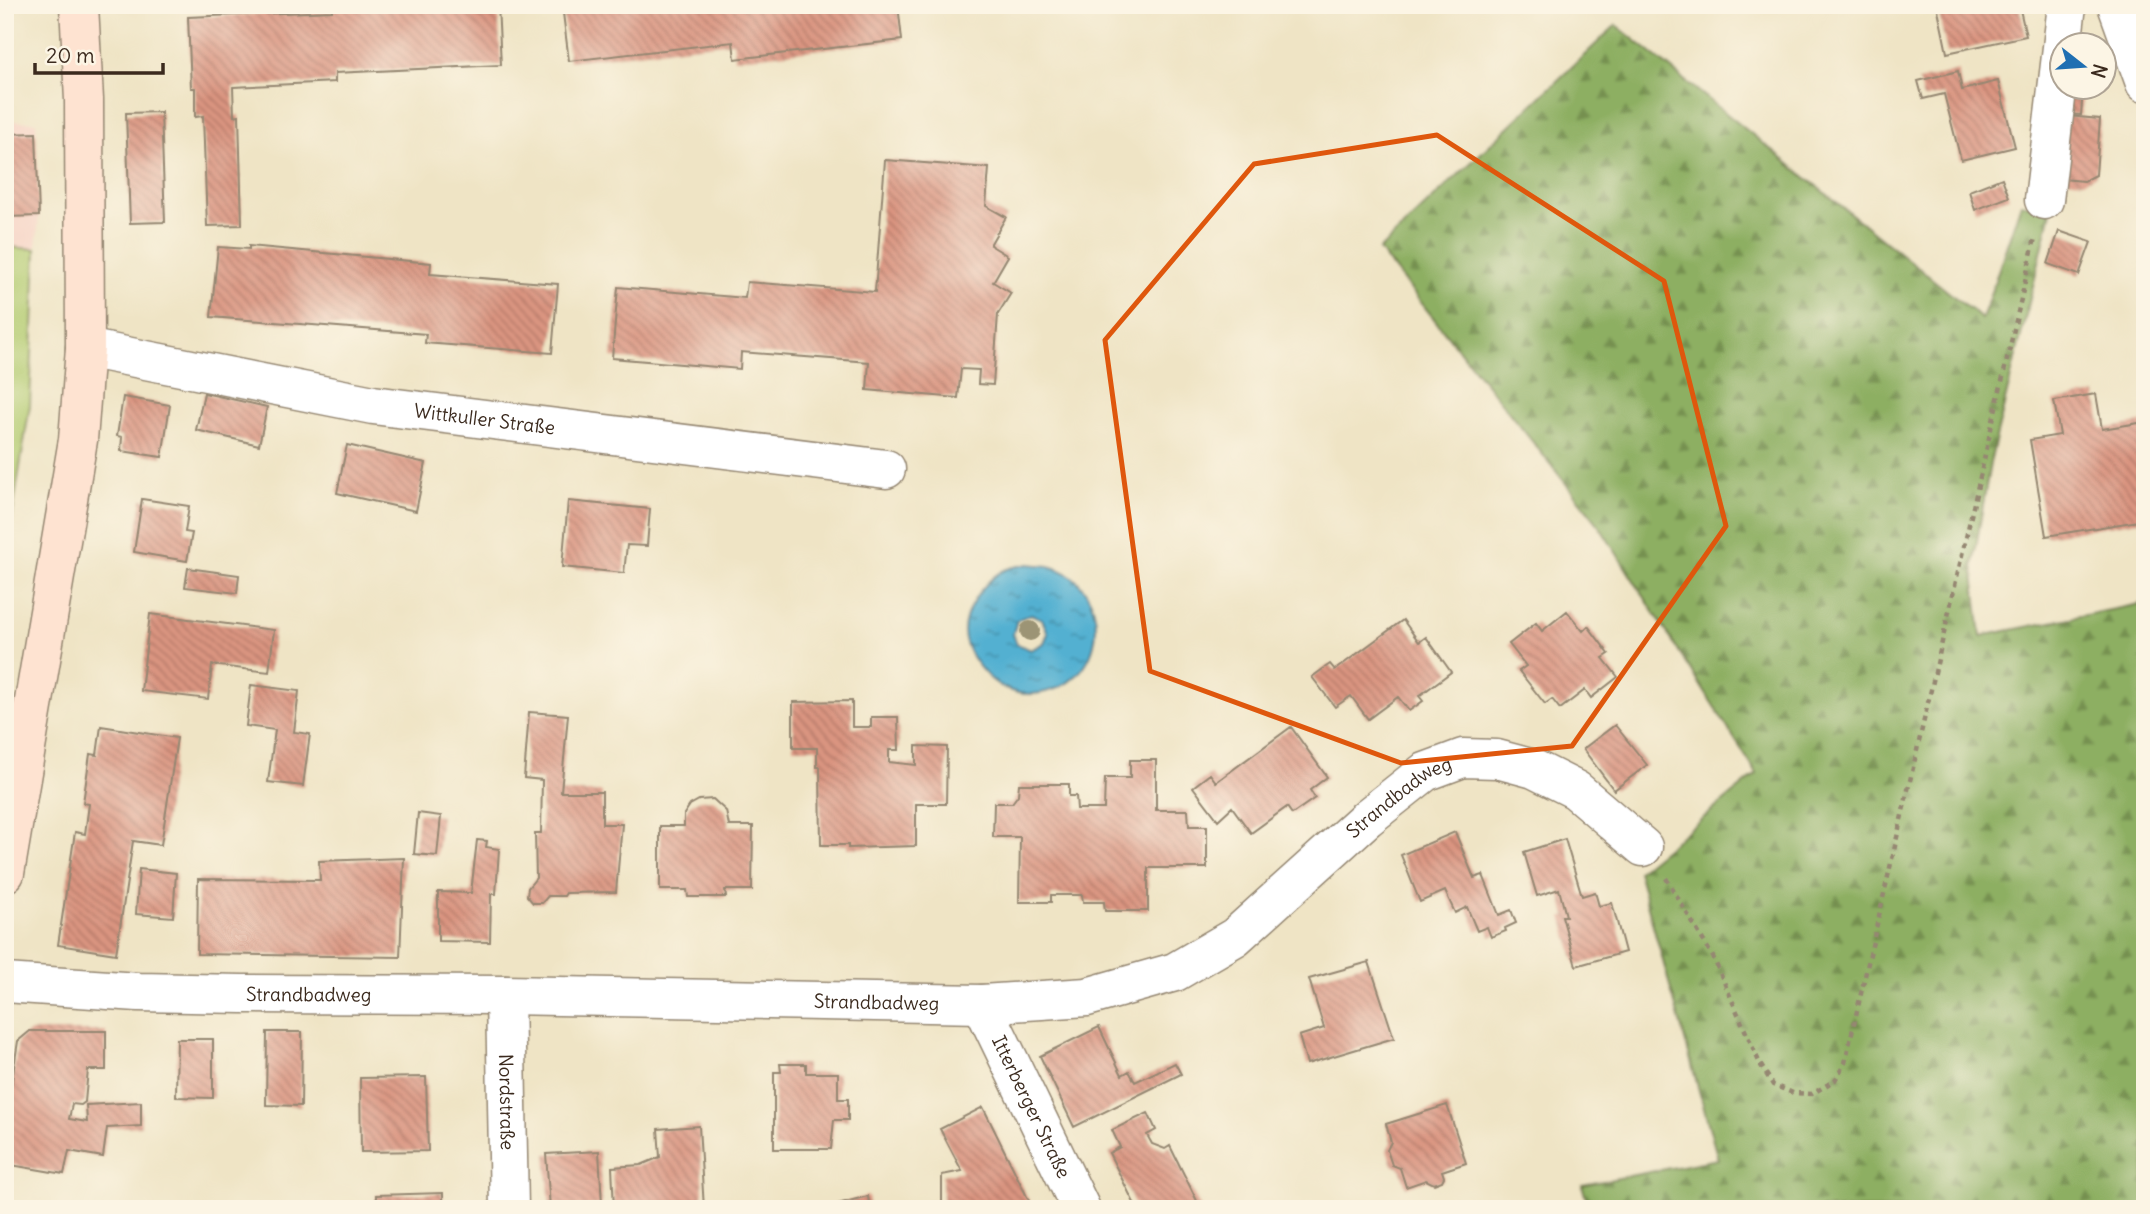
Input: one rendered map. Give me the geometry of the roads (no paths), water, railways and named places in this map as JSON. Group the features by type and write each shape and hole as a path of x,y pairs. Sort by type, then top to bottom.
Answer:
{"main road":[{"path":"5,873 78,440 85,348 84,100 79,5"}],"street":[{"path":"2044,200 2067,5"},
{"path":"2117,5 2145,83"},
{"name":"Wittkuller Straße","path":"85,348 373,405 886,469"},
{"name":"Strandbadweg","path":"5,983 177,993 505,995 982,1004 1087,997 1175,972 1235,937 1367,818 1425,772 1463,758 1497,759 1534,769 1576,790 1643,847"},
{"name":"Nordstraße","path":"505,995 509,1209"},
{"name":"Itterberger Straße","path":"982,1004 1081,1209"}],"water":[{"path":"1028,564 1049,566 1071,576 1086,592 1094,613 1096,634 1090,656 1078,674 1058,688 1032,694 1011,691 987,675 971,654 964,633 965,622 974,600 990,581 1007,569","holes":["1031,614 1042,619 1048,633 1044,643 1031,650 1017,644 1013,634 1017,620"]}]}
